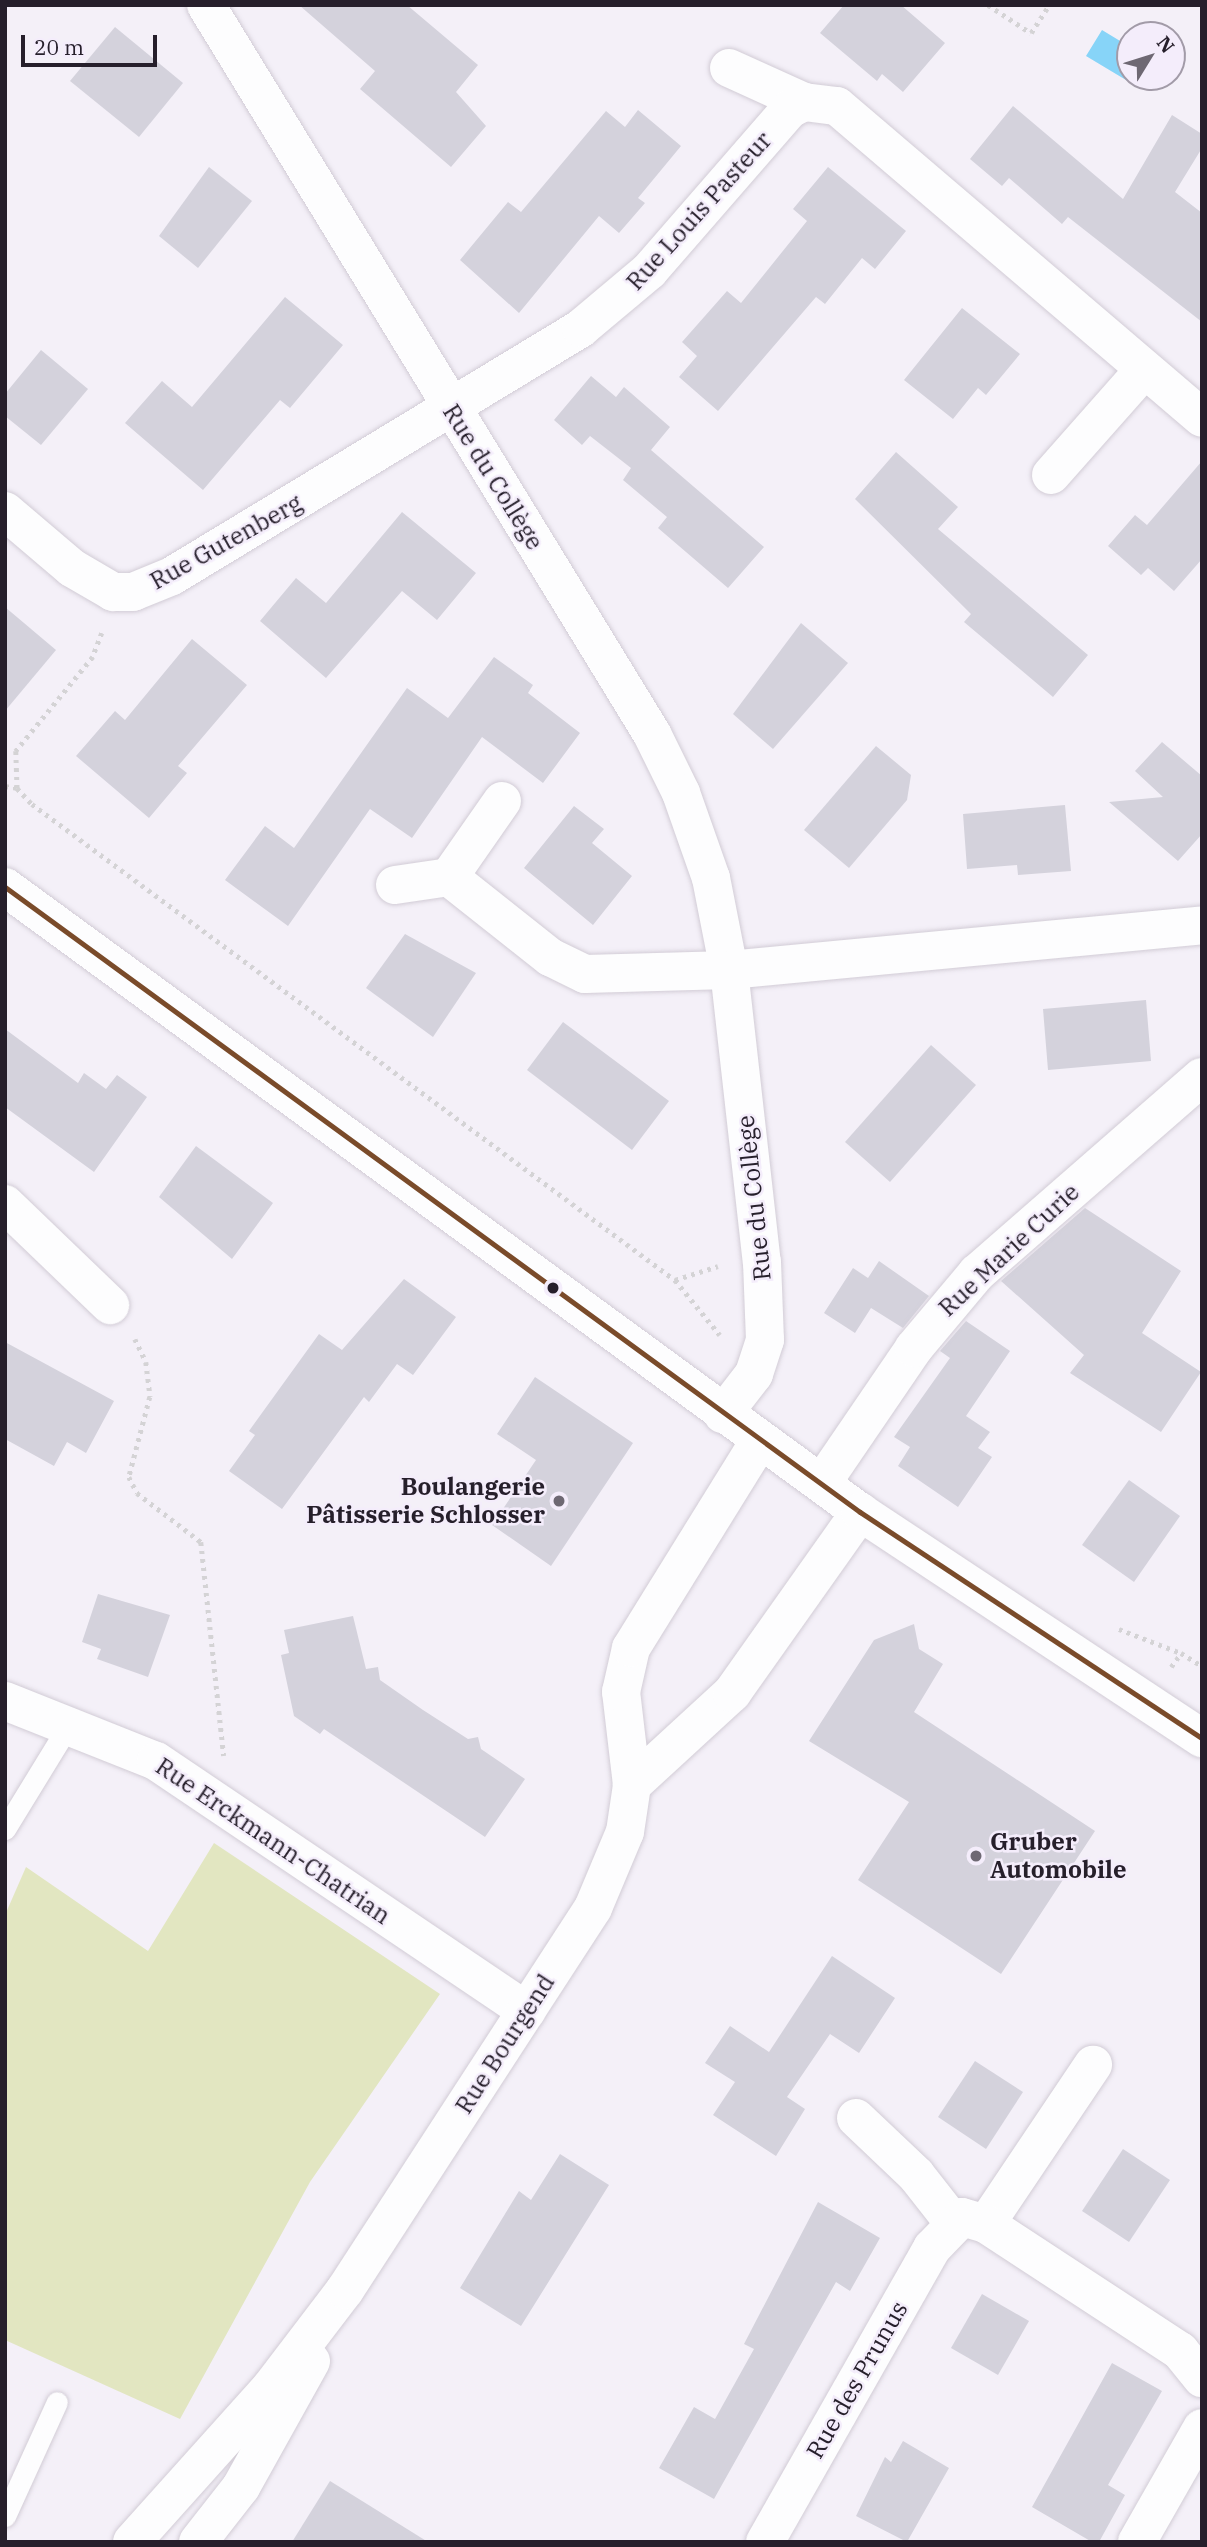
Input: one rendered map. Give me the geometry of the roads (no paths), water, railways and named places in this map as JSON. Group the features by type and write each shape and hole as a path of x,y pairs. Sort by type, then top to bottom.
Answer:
{"street":[{"name":"Rue du Collège","path":"206,5 652,734 711,878 729,970 762,1262 765,1340 754,1374 723,1414"},
{"path":"729,68 804,102 836,106 1142,372 1202,418"},
{"name":"Rue Louis Pasteur","path":"452,411 620,298 790,109 804,102"},
{"path":"1051,475 1142,372"},
{"name":"Rue Gutenberg","path":"5,511 72,568 113,592 133,592 172,576 452,411"},
{"path":"449,877 502,801"},
{"path":"394,885 449,877 551,957 584,974 729,970 1202,925"},
{"path":"5,887 860,1512 1202,1738"},
{"name":"Rue Marie Curie","path":"822,1483 914,1348 977,1273 1202,1077"},
{"path":"5,1204 110,1305"},
{"name":"Rue Bourgend","path":"132,2542 271,2387 345,2290 614,1871 632,1785 621,1726 631,1648 760,1440"},
{"path":"632,1785 732,1693 860,1512"},
{"name":"Rue Erckmann-Chatrian","path":"5,1701 70,1723 156,1761 526,2011"},
{"name":"Rue des Prunus","path":"765,2542 932,2248 970,2223 1093,2064"},
{"path":"856,2118 970,2223 1180,2351 1202,2378"},
{"name":"Rue Bourgend","path":"198,2542 290,2404 345,2290"},
{"path":"1137,2542 1202,2428"}],"lane":[{"path":"5,1829 70,1723"},
{"path":"5,2516 57,2402"}],"water":[{"path":"1102,30 1116,38 1116,74 1086,56"}],"place":[{"name":"Boulangerie Pâtisserie Schlosser","path":"559,1501"},
{"name":"Gruber Automobile","path":"976,1856"}]}
